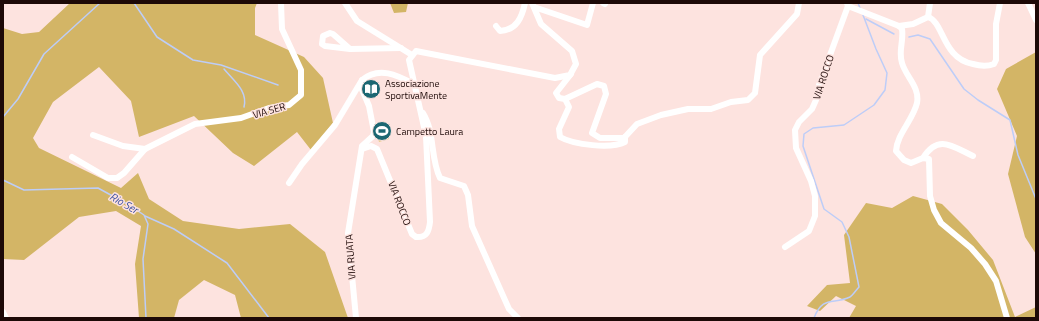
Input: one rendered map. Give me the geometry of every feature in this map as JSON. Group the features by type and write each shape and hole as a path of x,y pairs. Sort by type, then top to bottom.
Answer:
{"street":[{"name":"VIA SER","path":"72,157 108,178 117,178 124,173 145,149 195,124 242,118 269,108 289,105 301,95 301,70 282,29 281,3"},
{"path":"344,3 357,21 412,55 416,51 555,78 570,75 574,70"},
{"path":"496,26 500,31 504,31 517,23 522,19 525,3"},
{"path":"533,5 587,24 593,3"},
{"path":"565,99 569,107 559,129 560,137 592,145 620,145 625,142 625,137 637,124 661,115 688,109 711,109 731,102 748,100 755,93 760,55 797,14 799,3"},
{"path":"928,16 930,3"},
{"path":"928,16 937,24 945,41 958,58 965,62 987,67 994,64 996,60 996,24 1000,3"},
{"path":"1028,3 1036,20"},
{"path":"533,5 537,16 545,28 572,51 575,57 574,70 566,82 558,87 556,93 559,98 565,99 597,84 604,86 606,94 592,133 600,138 610,139 625,137"},
{"path":"848,5 859,11 899,26 913,24 928,16"},
{"name":"VIA ROCCO","path":"785,246 809,231 813,221 815,196 811,181 796,148 795,130 799,122 812,109 816,100 819,85 848,5"},
{"path":"899,26 902,32 900,50 902,63 916,88 917,97 915,110 896,151 909,163 915,163 923,158 932,146 940,144 951,145 972,156"},
{"path":"350,49 401,48"},
{"name":"VIA ROCCO","path":"362,149 371,146 377,149 412,234 416,237 425,235 428,232 430,222 428,158 421,110 409,60 412,55"},
{"path":"289,184 302,164 335,125 362,80 373,73 381,72 398,76 414,84"},
{"path":"362,80 361,86 369,106 374,132 373,136 364,143 362,149"},
{"name":"VIA ROCCO","path":"421,110 428,121 436,168 440,178 464,186 468,195 473,230 509,309 518,318"},
{"path":"93,135 123,146 145,149"},
{"name":"VIA RUATA","path":"356,318 348,233 362,149"},
{"path":"923,158 927,158 930,163 930,196 934,210 941,223 971,248 985,264 996,281 1007,318"},
{"path":"3,312 6,318"}],"shaded area":[{"path":"70,3 257,3 255,8 255,35 304,57 323,78 333,123 311,150 297,132 254,166 233,153 194,116 139,137 131,101 99,67 53,102 33,138 39,148 121,188 138,173 149,199 183,221 239,229 290,224 325,252 348,318 241,318 235,295 204,280 179,300 174,318 139,318 135,264 141,226 116,211 79,217 24,260 3,259 3,28 22,34 39,32"},
{"path":"390,3 408,3 406,12 394,13"},
{"path":"1036,52 1036,254 1025,237 1008,174 1017,136 997,89 1006,69"},
{"name":"Campetto Laura","path":"384,121 389,139 379,142 374,124"},
{"path":"913,196 942,204 968,230 993,260 1015,317 1036,307 1036,318 849,318 856,306 836,296 820,311 807,306 827,285 850,283 844,235 866,203 892,208"}],"waterway":[{"name":"Rio Ser","path":"3,117 18,99 44,54 100,3"},
{"name":"Rio Ser","path":"134,3 157,37 193,60 221,65 278,85"},
{"path":"858,3 860,8"},
{"path":"814,318 817,311 825,303 850,297 859,287 849,237 842,222 824,209 803,146 804,134 813,128 844,125 874,105 885,90 887,73 863,15"},
{"path":"866,19 894,34"},
{"path":"909,37 918,35 930,39 964,89 978,100 1010,120 1018,155 1036,199"},
{"name":"Rio Ser","path":"224,69 242,91 245,101 244,107"},
{"name":"Rio Ser","path":"3,180 24,190 98,188 144,215 148,224 143,259 146,318"},
{"path":"145,216 174,229 227,263 269,318"}],"place":[{"name":"Associazione SportivaMente","path":"371,89"},
{"name":"Campetto Laura","path":"382,131"}]}
